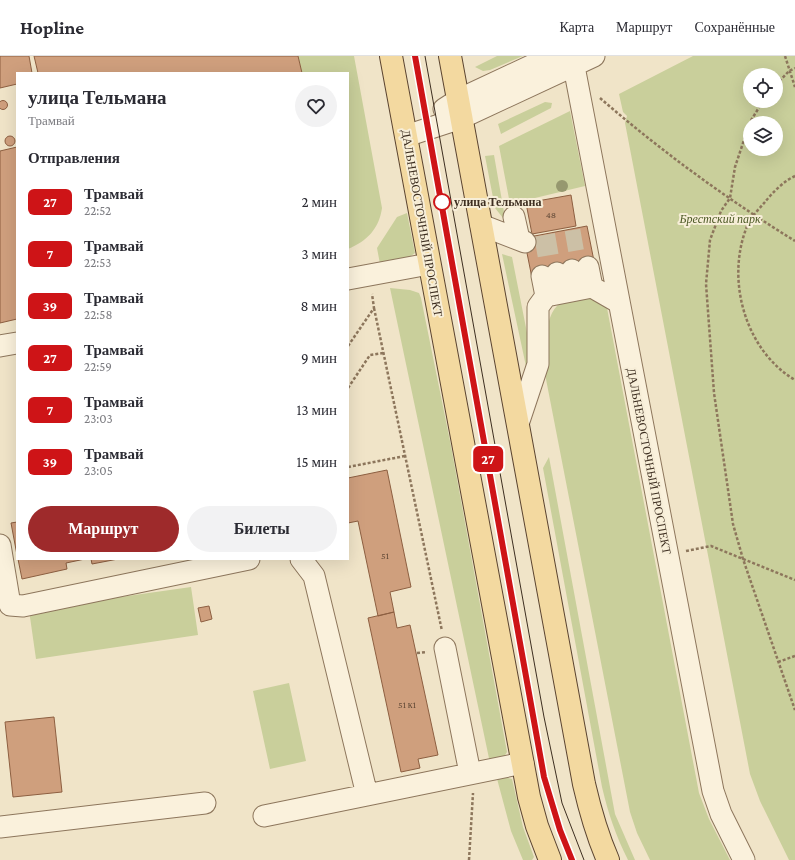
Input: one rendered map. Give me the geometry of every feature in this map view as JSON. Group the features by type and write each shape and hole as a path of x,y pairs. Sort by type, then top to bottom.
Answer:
{"main road":[{"name":"ДАЛЬНЕВОСТОЧНЫЙ ПРОСПЕКТ","path":"391,56 522,763 529,797 546,858"},
{"path":"450,56 584,784 590,813 608,860"}],"street":[{"path":"406,136 460,109 552,56"},
{"path":"460,109 573,61 594,56"},
{"name":"ДАЛЬНЕВОСТОЧНЫЙ ПРОСПЕКТ","path":"573,61 713,791 721,814 744,860"},
{"path":"587,229 600,205"},
{"path":"481,225 522,241 514,217"},
{"path":"349,279 429,264"},
{"path":"518,424 538,364 538,307 567,282 618,302"},
{"path":"0,346 16,343"},
{"path":"0,545 5,611 244,560"},
{"path":"302,560 314,576 367,795"},
{"path":"446,648 470,773"},
{"path":"264,816 522,763"},
{"path":"0,827 205,803"}],"path":[{"path":"785,56 795,87"},
{"path":"783,77 789,71 795,68"},
{"path":"600,98 626,120 753,216 795,241"},
{"path":"759,108 750,122 738,160 730,198 721,211 710,240 706,284 714,393 733,524 743,559 795,709"},
{"path":"795,176 772,194 753,216 746,228 740,251 738,282 746,316 760,348 784,373 795,380"},
{"path":"375,274 372,292 374,308 446,648 416,653"},
{"path":"349,345 374,308"},
{"path":"349,386 370,355 383,353"},
{"path":"349,467 405,456"},
{"path":"685,551 711,546 795,580"},
{"path":"778,662 795,656"},
{"path":"468,860 474,798 470,773"}],"green space":[{"path":"298,56 354,56 382,208 378,222 371,233 361,242 349,249 349,72 302,72"},
{"path":"497,56 523,56 490,70 483,71 475,67"},
{"name":"Брестский парк","path":"693,56 795,56 795,860 789,860 760,801 750,774 625,123 627,116 623,112 619,94"},
{"path":"545,102 552,103 551,108 501,134 498,124"},
{"path":"570,111 585,186 510,204 499,146"},
{"path":"494,155 505,218 503,218 495,208 485,156"},
{"path":"407,213 415,253 408,258 380,264 377,248 397,217"},
{"path":"502,254 512,257 530,348 527,371"},
{"path":"390,288 410,290 419,293 421,298 451,446 507,752 504,757 490,763"},
{"path":"589,295 600,301 607,308 699,793 709,819 730,860 650,860 637,833 630,812 545,374 547,332 552,313 557,305 565,300"},
{"path":"549,457 615,814 635,860 628,860 613,824 602,787 543,468"},
{"path":"191,587 198,635 36,659 29,610"},
{"path":"289,683 306,761 270,769 253,691"},
{"path":"496,775 512,779 523,827 534,857 532,860 523,860 511,831"}],"building":[{"path":"0,56 29,56 32,72 16,72 16,84 0,88"},
{"path":"34,56 298,56 302,72 38,72"},
{"path":"3,100 7,103 7,107 3,110 -1,107 -1,103"},
{"path":"8,136 12,136 14,137 14,145 8,146 5,143 5,139"},
{"path":"16,147 16,319 0,323 0,151"},
{"path":"571,195 576,226 532,234 526,203"},
{"path":"587,226 595,266 532,278 524,238"},
{"path":"387,470 411,587 390,592 394,612 378,616 358,521 349,523 349,478"},
{"path":"16,522 16,550 11,523"},
{"path":"18,560 80,560 66,563 67,569 22,579"},
{"path":"91,560 113,560 92,564"},
{"path":"209,606 212,619 201,622 198,608"},
{"path":"394,612 397,628 410,625 438,755 418,759 420,768 401,772 368,618"},
{"path":"54,717 62,792 13,797 5,722"}],"tunnel":[{"path":"536,247 582,239"}],"tram line":[{"path":"415,56 544,777 559,830 572,860"},
{"name":"27","path":"415,56 544,777 560,830 572,860"},
{"path":"425,56 544,717 562,803 584,860"}],"place":[{"name":"улица Тельмана","path":"442,202"}]}
